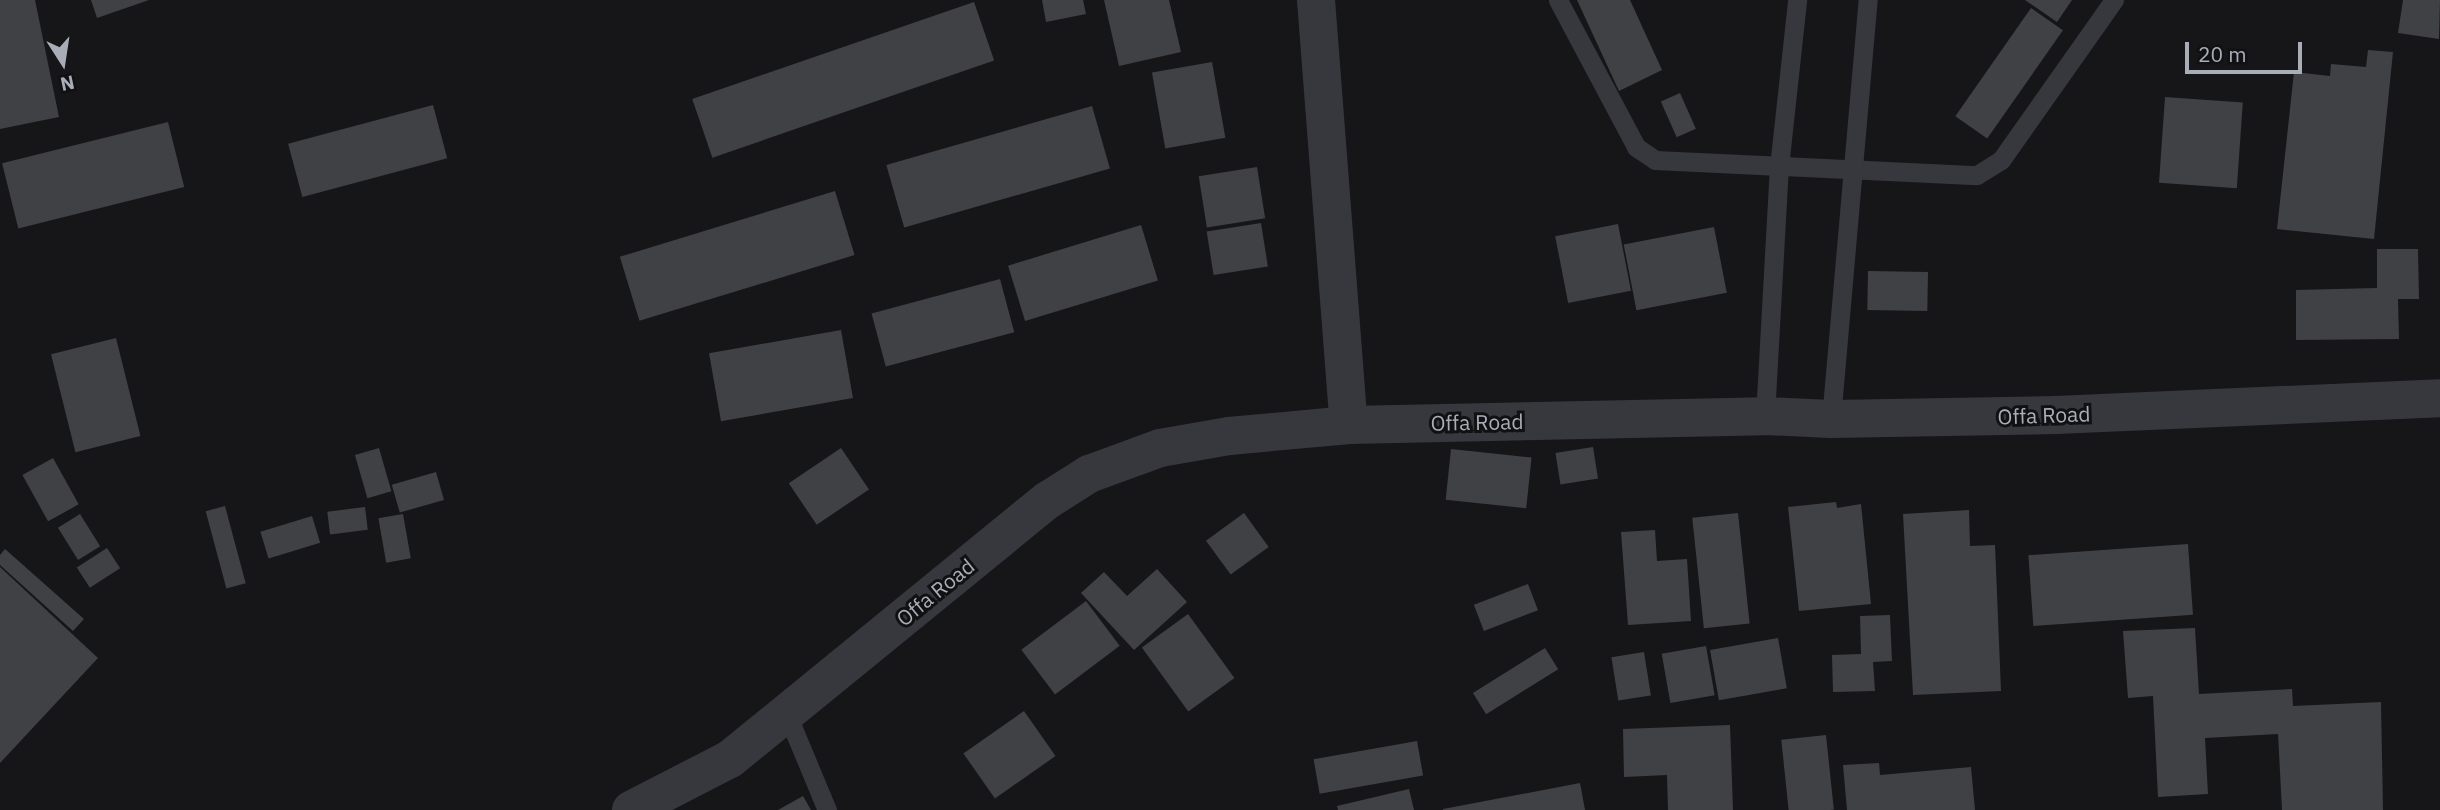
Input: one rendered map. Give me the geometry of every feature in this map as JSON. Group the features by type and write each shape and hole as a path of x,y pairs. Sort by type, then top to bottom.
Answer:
{"street":[{"path":"1316,0 1349,425"},
{"name":"Offa Road","path":"631,810 730,759 1048,500 1089,474 1160,448 1229,436 1349,425 1765,416 1831,418 2056,415 2440,398"}],"lane":[{"path":"1558,0 1636,147 1655,160 1977,175 2001,160 2114,0"},
{"path":"1765,416 1779,167 1797,0"},
{"path":"1831,418 1868,0"},
{"path":"786,714 827,810"}],"building":[{"path":"0,0 35,0 59,117 0,129"},
{"path":"91,0 149,0 97,18"},
{"path":"1042,0 1083,0 1086,14 1046,22"},
{"path":"1104,0 1169,0 1181,52 1119,66"},
{"path":"1577,0 1630,0 1662,70 1619,91"},
{"path":"2025,0 2072,0 2057,22"},
{"path":"2403,0 2440,0 2439,39 2398,33"},
{"path":"974,2 994,61 712,158 692,99"},
{"path":"2031,8 2063,30 1987,138 1955,116"},
{"path":"2368,50 2393,52 2374,239 2277,229 2294,72 2330,76 2331,64 2366,67"},
{"path":"1212,62 1225,138 1165,148 1152,73"},
{"path":"1680,93 1696,129 1677,137 1661,102"},
{"path":"2165,97 2243,102 2237,188 2159,183"},
{"path":"433,105 447,158 302,197 288,144"},
{"path":"1092,106 1110,168 904,227 886,165"},
{"path":"168,122 184,187 18,228 2,163"},
{"path":"1257,167 1265,218 1207,228 1199,176"},
{"path":"835,191 855,255 639,321 620,257"},
{"path":"1261,223 1268,266 1214,275 1207,232"},
{"path":"1618,224 1631,291 1568,303 1555,236"},
{"path":"1141,225 1158,280 1025,321 1008,266"},
{"path":"1714,227 1727,293 1636,310 1624,245"},
{"path":"2377,249 2418,249 2419,299 2398,299 2399,339 2296,340 2296,290 2377,288"},
{"path":"1868,271 1928,272 1927,311 1867,310"},
{"path":"1000,279 1014,332 886,367 872,313"},
{"path":"841,330 853,398 721,421 709,353"},
{"path":"116,338 140,436 75,452 51,354"},
{"path":"1593,447 1598,479 1560,485 1555,453"},
{"path":"379,448 391,491 367,498 355,455"},
{"path":"841,448 869,489 817,525 789,483"},
{"path":"1451,449 1532,457 1526,508 1446,500"},
{"path":"53,458 79,504 48,521 22,475"},
{"path":"436,472 444,500 400,513 392,485"},
{"path":"1836,502 1837,508 1861,504 1871,604 1799,611 1788,507"},
{"path":"225,506 246,583 226,588 206,511"},
{"path":"365,507 368,530 330,534 327,512"},
{"path":"1969,510 1970,546 1995,545 2001,691 1913,695 1903,514"},
{"path":"1244,513 1269,547 1231,575 1206,541"},
{"path":"1738,513 1750,623 1704,628 1692,518"},
{"path":"80,514 100,546 78,560 58,528"},
{"path":"403,514 411,558 386,563 378,518"},
{"path":"312,516 320,543 269,559 260,532"},
{"path":"1655,530 1657,561 1687,559 1691,621 1628,625 1621,532"},
{"path":"2188,544 2193,615 2033,626 2028,555"},
{"path":"107,548 120,568 90,588 77,568"},
{"path":"5,549 84,619 73,631 0,565 0,555"},
{"path":"0,567 98,658 0,763"},
{"path":"1157,569 1187,602 1134,650 1081,593 1104,572 1127,596"},
{"path":"1528,584 1538,610 1484,631 1474,605"},
{"path":"1086,601 1120,646 1055,694 1021,650"},
{"path":"1188,614 1234,678 1188,711 1142,648"},
{"path":"1890,615 1892,661 1873,662 1875,691 1833,692 1832,655 1861,654 1860,616"},
{"path":"2195,628 2199,694 2292,689 2293,706 2381,702 2383,810 2282,810 2278,734 2205,738 2208,794 2158,797 2153,696 2128,698 2123,631"},
{"path":"1778,638 1787,688 1719,700 1710,650"},
{"path":"1706,646 1715,695 1670,703 1662,654"},
{"path":"1545,648 1558,669 1486,714 1473,693"},
{"path":"1644,652 1651,695 1618,701 1611,657"},
{"path":"1024,711 1056,756 995,798 963,753"},
{"path":"1730,725 1733,810 1668,810 1667,775 1624,777 1623,729"},
{"path":"1826,735 1834,810 1789,810 1781,740"},
{"path":"1417,741 1423,775 1320,794 1314,759"},
{"path":"1879,763 1880,775 1971,767 1975,810 1847,810 1843,765"},
{"path":"1580,783 1585,810 1443,810 1443,809"},
{"path":"1409,789 1414,810 1338,810 1337,806"},
{"path":"803,796 811,810 778,810"}]}
